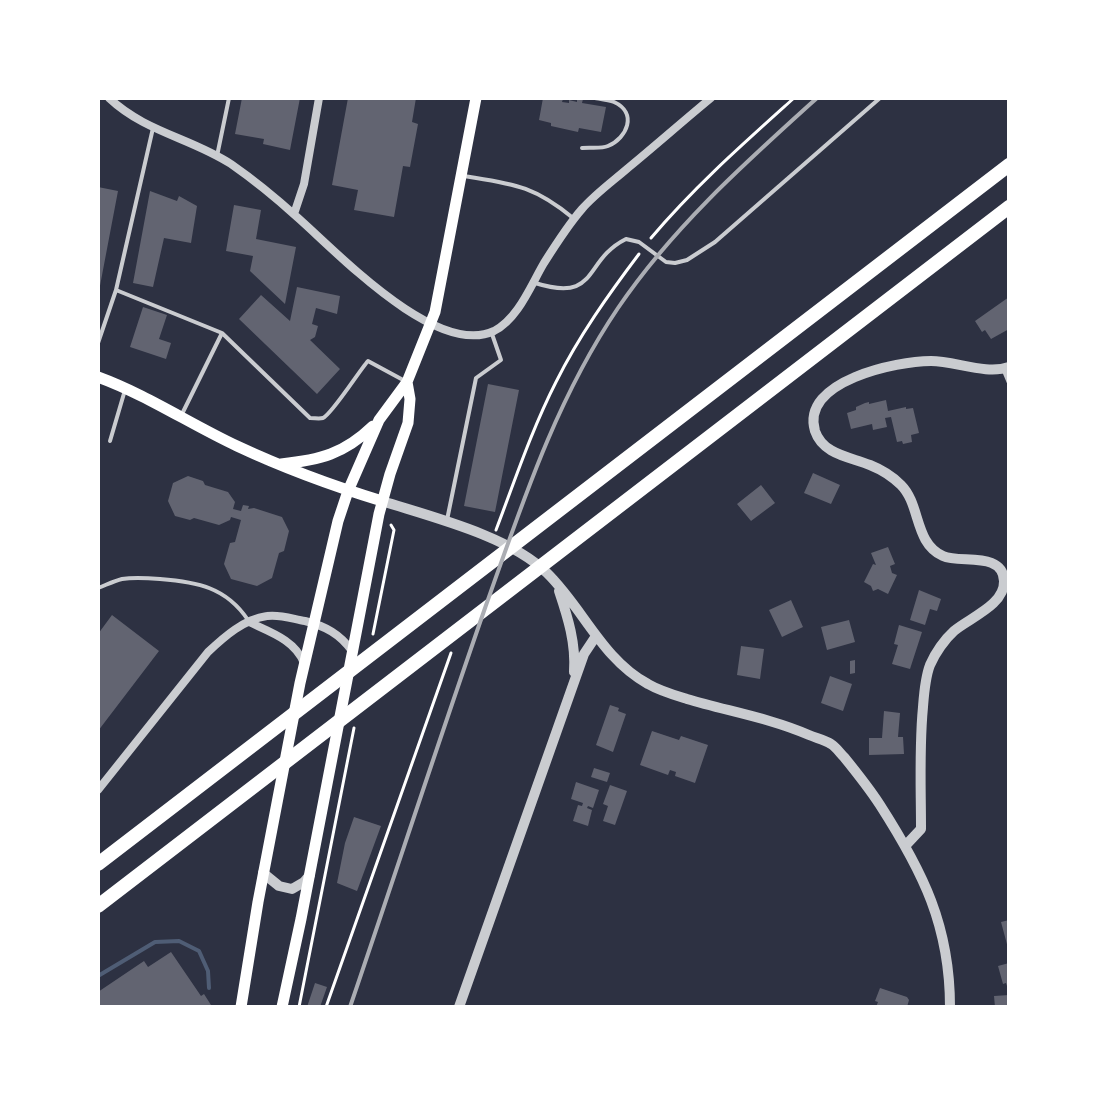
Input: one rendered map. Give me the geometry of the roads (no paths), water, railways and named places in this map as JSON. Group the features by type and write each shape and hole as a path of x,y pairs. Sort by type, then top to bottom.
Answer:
{"highway":[{"path":"98,864 1009,165"},
{"path":"101,903 1009,207"}],"main road":[{"path":"278,464 335,454 353,444 379,420 407,382 438,297 476,98"},
{"path":"98,377 181,415 234,445 348,491 382,501"},
{"path":"282,1007 382,501 408,423 410,399 407,382"},
{"path":"241,1007 263,873 304,664 338,521 379,420"}],"street":[{"path":"109,98 153,128 217,156 268,192 387,297 430,324 461,333 481,334 503,325 515,311 583,207 711,98"},
{"path":"294,214 304,184 319,98"},
{"path":"906,845 921,829 920,738 930,665 955,630 999,597 1005,582 1002,571 992,562 945,558 927,544 910,498 901,485 871,465 839,454 818,438 814,425 818,405 826,394 843,383 908,362 934,361 989,370 1006,368"},
{"path":"382,501 513,548 545,570 621,664 649,685 714,707 794,728 832,745 865,781 906,845 923,879 938,915 950,979 950,1007"},
{"path":"555,581 574,645 573,688"},
{"path":"98,790 208,652 249,622 277,616 314,624 341,637 352,651"},
{"path":"249,622 291,643 304,664"},
{"path":"459,1007 584,654 596,636"},
{"path":"263,873 279,886 292,889 310,875"}],"lane":[{"path":"217,156 229,98"},
{"path":"582,148 606,147 624,134 628,125 626,113 620,106 595,98"},
{"path":"533,282 552,288 572,289 581,285 604,255 615,244 626,239 639,242 666,262 687,260 715,242 880,98"},
{"path":"98,343 116,290 153,128"},
{"path":"462,175 532,190 574,219"},
{"path":"116,290 222,333 310,418 323,418 330,412 368,361 407,382"},
{"path":"447,523 476,378 501,360 492,332"},
{"path":"181,415 222,333"},
{"path":"1006,368 1009,383"},
{"path":"110,441 126,388"},
{"path":"98,588 125,578 179,581 204,586 231,599 249,622"}],"waterway":[{"path":"98,976 155,942 179,941 199,951 208,971 209,988"}],"railway":[{"path":"350,1007 512,533 541,455 576,380 618,308 662,250 737,172 817,98"}]}
